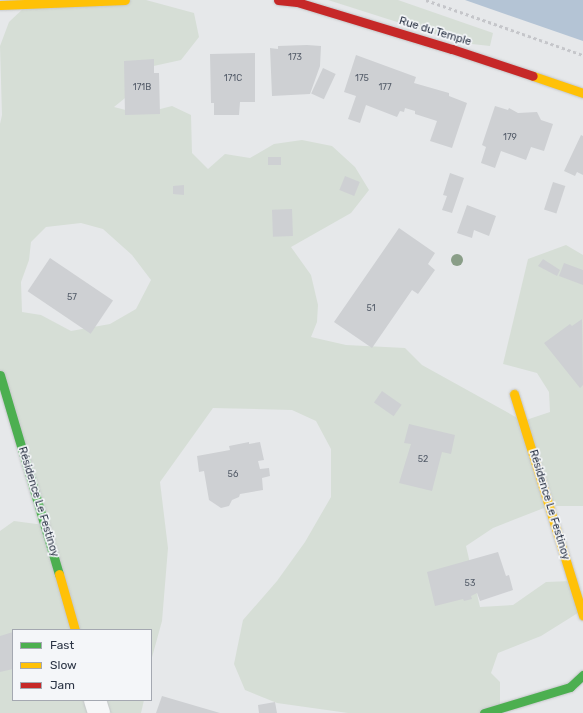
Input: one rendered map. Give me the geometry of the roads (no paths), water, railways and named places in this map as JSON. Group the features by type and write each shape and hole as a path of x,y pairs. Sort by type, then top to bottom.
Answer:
{"street":[{"path":"0,5 124,0"},
{"name":"Rue du Temple","path":"278,0 297,2 452,49 583,93"},
{"name":"Résidence Le Festinoy","path":"0,375 46,526 75,629"},
{"name":"Résidence Le Festinoy","path":"514,394 583,616"},
{"path":"484,713 570,687 583,676"},
{"path":"95,701 99,713"}],"water":[{"path":"465,0 583,0 583,41"}]}
